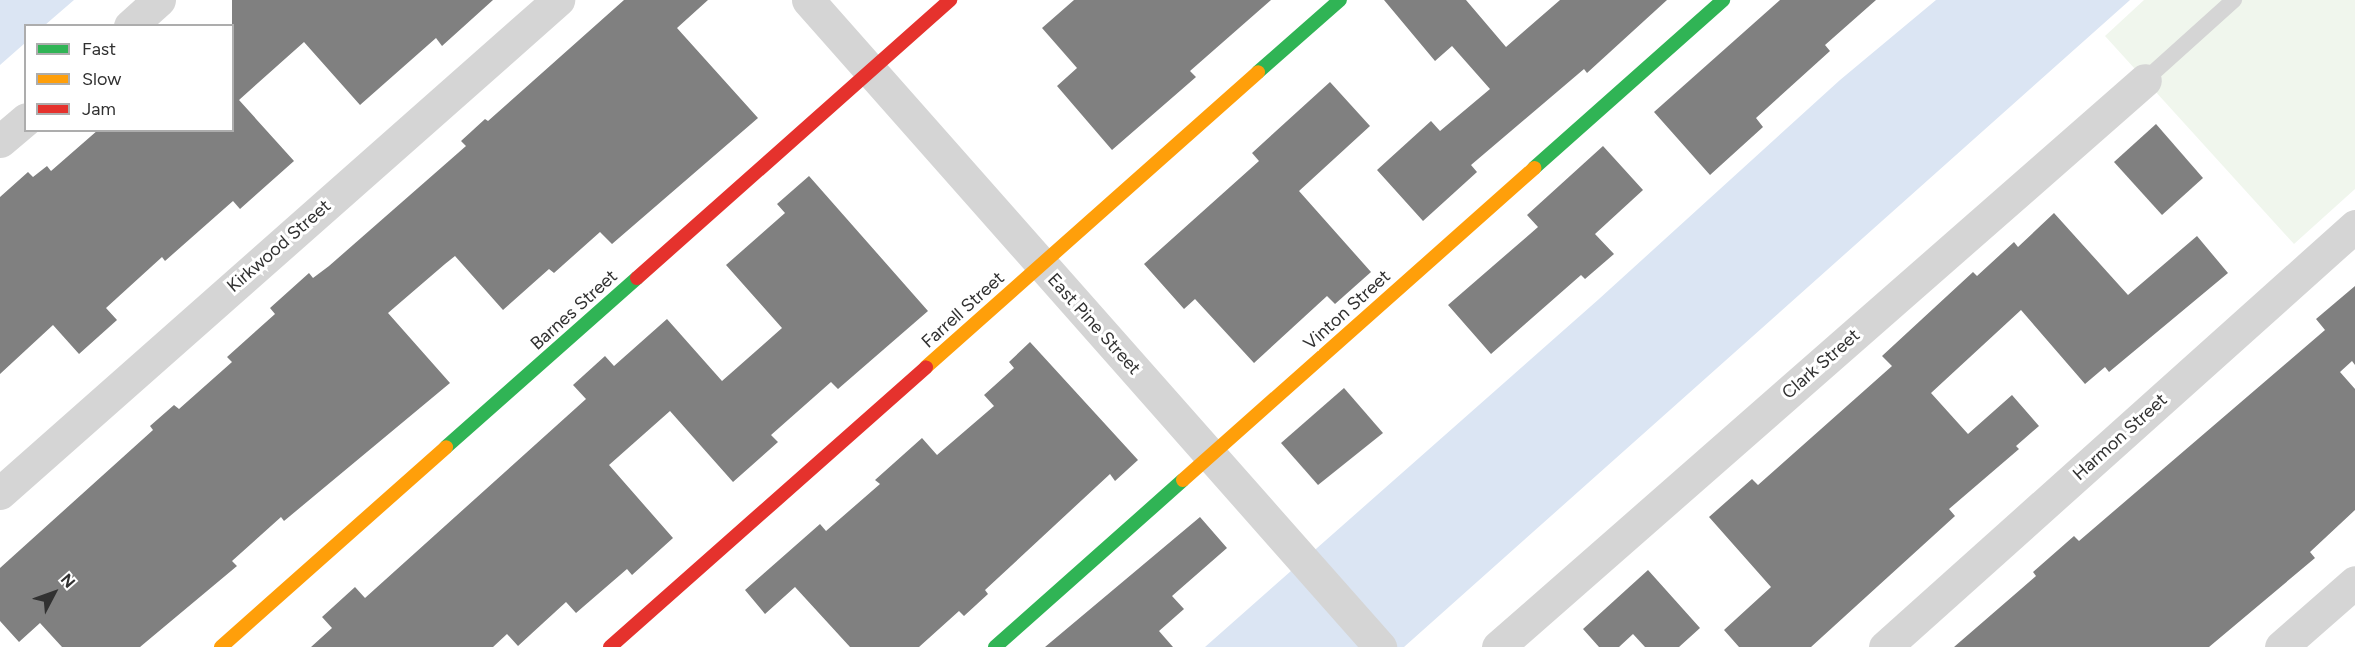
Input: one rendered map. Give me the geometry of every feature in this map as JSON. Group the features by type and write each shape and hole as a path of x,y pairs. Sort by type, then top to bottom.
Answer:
{"street":[{"path":"132,24 159,0"},
{"name":"Kirkwood Street","path":"0,493 558,0"},
{"name":"East Pine Street","path":"808,0 1380,647"},
{"name":"Barnes Street","path":"221,647 950,0"},
{"name":"Farrell Street","path":"610,647 1340,0"},
{"name":"Vinton Street","path":"995,647 1723,0"},
{"name":"Clark Street","path":"1498,647 2145,80"},
{"path":"0,141 24,121"},
{"name":"Harmon Street","path":"1885,647 2355,226"},
{"path":"2281,647 2355,582"}],"lane":[{"path":"2145,80 2234,0"}],"shaded area":[{"path":"0,0 74,0 46,24 24,24 24,44 0,65"},
{"path":"1936,0 2130,0 1404,647 1205,647 1599,299 1840,80"},
{"path":"2144,0 2355,0 2355,189 2294,244 2105,36"}],"building":[{"path":"232,0 493,0 442,46 436,38 360,105 304,42 239,100 294,161 240,209 233,201 165,261 162,257 106,308 117,320 79,354 53,325 0,374 0,197 28,172 33,177 47,166 51,171 96,132 234,132 234,24 232,24"},
{"path":"624,0 708,0 677,28 758,118 612,244 600,232 554,273 549,269 503,310 455,256 445,264 388,313 450,383 284,521 281,517 232,561 237,566 140,647 62,647 40,623 19,642 0,621 0,568 153,430 150,426 174,405 179,409 232,362 227,357 275,314 270,308 309,273 313,278 329,266 466,146 461,141 485,119 488,121"},
{"path":"1074,0 1271,0 1190,71 1196,77 1112,150 1057,86 1077,68 1042,28"},
{"path":"1384,0 1466,0 1506,47 1560,0 1667,0 1587,73 1584,69 1471,165 1477,172 1423,221 1377,170 1431,121 1440,131 1490,89 1452,46 1435,61"},
{"path":"1780,0 1876,0 1825,45 1830,51 1756,118 1763,127 1710,175 1654,112"},
{"path":"1330,82 1370,126 1299,191 1371,272 1335,304 1327,296 1254,363 1195,299 1184,309 1144,264 1259,161 1252,153"},
{"path":"2156,124 2203,178 2162,215 2114,162"},
{"path":"1603,146 1643,190 1595,234 1614,254 1585,279 1581,275 1491,354 1448,305 1538,227 1527,215"},
{"path":"809,176 928,311 838,389 831,382 771,435 778,442 733,482 670,411 609,465 673,538 632,575 627,569 576,613 566,602 518,646 507,634 493,647 311,647 332,628 322,617 355,587 365,598 586,399 573,385 605,356 614,366 667,319 722,381 782,328 726,265 785,213 777,204"},
{"path":"2054,213 2128,295 2197,236 2228,273 2109,372 2105,367 2085,384 2021,310 1931,393 1968,434 2012,395 2039,426 2016,446 2019,449 1949,509 1955,516 1811,647 1739,647 1724,630 1771,587 1709,517 1752,479 1758,485 1892,366 1882,356 1973,272 1977,276 2014,242 2018,247"},
{"path":"2355,286 2355,365 2352,361 2340,372 2355,389 2355,510 2310,552 2315,558 2209,647 1954,647 2036,576 2033,572 2074,536 2079,541 2325,330 2316,319"},
{"path":"1030,342 1138,460 1115,481 1110,474 985,590 988,594 964,616 959,611 919,647 850,647 795,587 765,614 745,590 820,524 826,531 880,484 875,480 922,438 937,455 994,406 984,395 1014,368 1009,362"},
{"path":"1344,388 1383,433 1318,485 1281,443"},
{"path":"1200,517 1227,548 1172,596 1184,609 1159,631 1173,647 1045,647"},
{"path":"1648,570 1700,628 1679,647 1645,647 1633,634 1619,647 1599,647 1583,629"}],"traffic: fast":[{"path":"1258,72 1340,0"},
{"path":"1534,168 1723,0"},
{"path":"446,447 637,278"},
{"path":"995,647 1183,480"}],"traffic: slow":[{"path":"926,367 1258,72"},
{"path":"1183,480 1534,168"},
{"path":"221,647 446,447"}],"traffic: jam":[{"path":"637,278 950,0"},
{"path":"610,647 926,367"}]}
